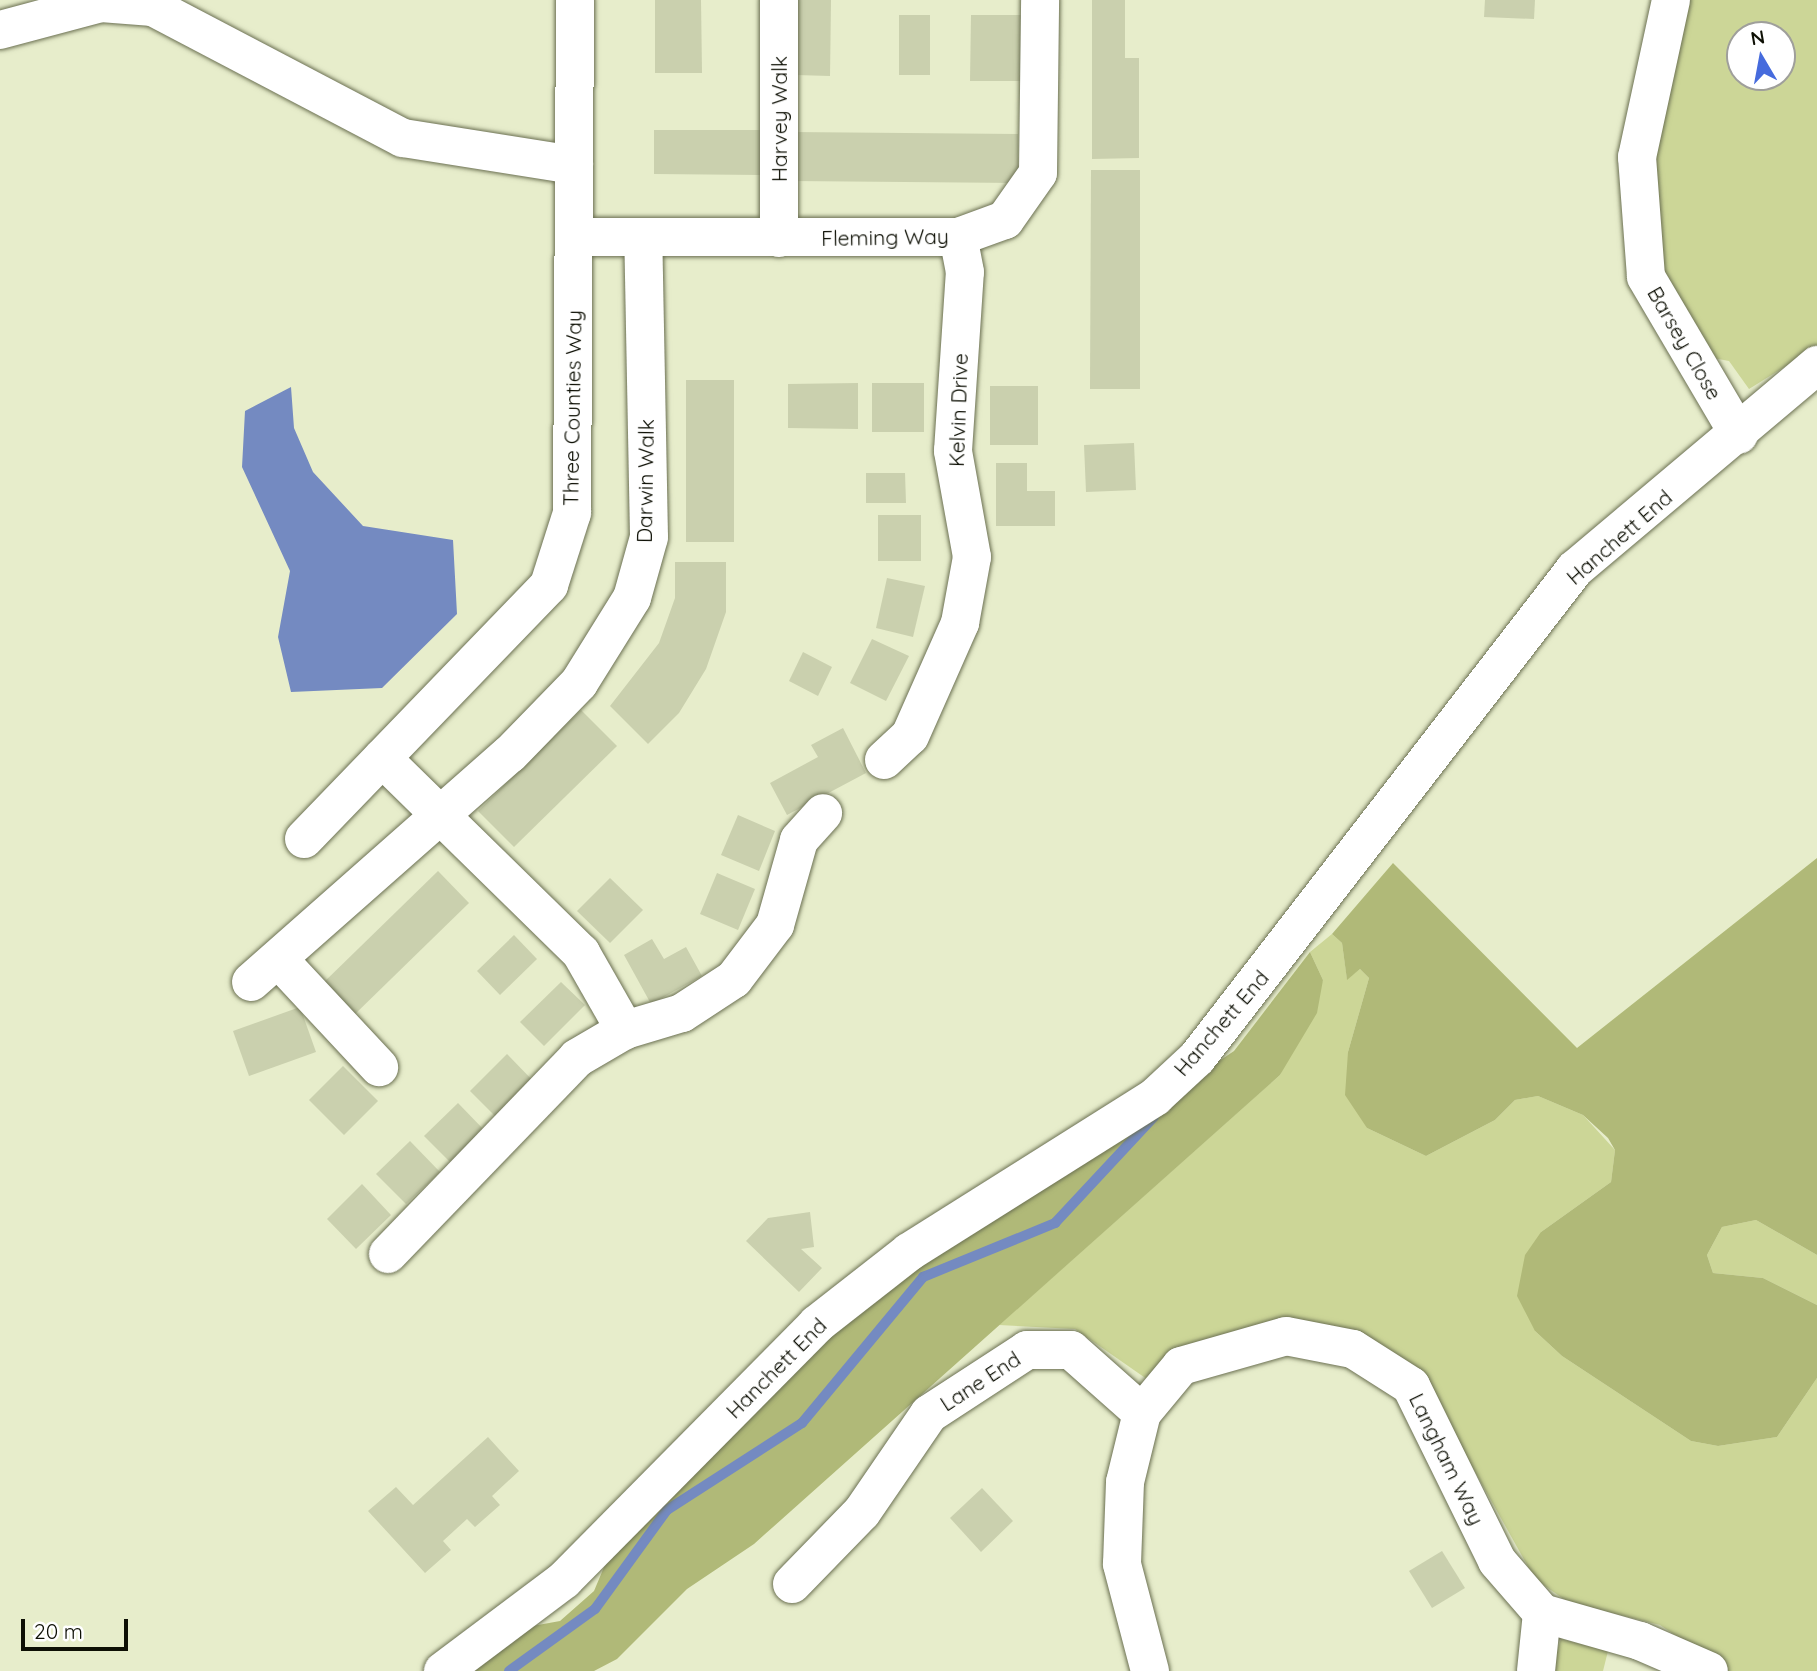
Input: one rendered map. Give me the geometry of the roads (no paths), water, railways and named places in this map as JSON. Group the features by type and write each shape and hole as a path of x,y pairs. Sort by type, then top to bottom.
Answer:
{"street":[{"name":"Three Counties Way","path":"304,839 549,585 572,513 575,0"},
{"name":"Harvey Walk","path":"779,0 779,238"},
{"name":"Fleming Way","path":"573,237 958,237 1005,220 1038,173 1040,0"},
{"name":"Barsey Close","path":"1671,0 1637,157 1646,277 1739,435"},
{"path":"0,30 102,4 153,7 403,138 574,165"},
{"name":"Kelvin Drive","path":"884,760 910,736 960,623 972,557 953,451 965,272 958,237"},
{"name":"Darwin Walk","path":"379,1067 266,972 438,813 510,754 579,683 632,598 649,537 643,238"},
{"name":"Hanchett End","path":"443,1671 564,1580 817,1324 909,1252 1154,1097 1197,1058 1575,569 1739,435 1817,365"},
{"path":"382,758 581,953 625,1030"},
{"path":"388,1254 578,1058 625,1030 682,1013 734,979 775,925 799,840 823,813"},
{"name":"Langham Way","path":"1150,1671 1122,1564 1125,1482 1142,1413 1181,1366 1286,1336 1353,1349 1411,1386 1497,1561 1542,1613"},
{"name":"Lane End","path":"792,1584 862,1512 929,1414 1027,1350 1071,1350 1142,1413"},
{"path":"1536,1671 1542,1613 1640,1641 1709,1671"}],"water":[{"path":"291,387 294,428 313,472 363,526 453,540 457,614 382,688 291,692 278,637 290,571 242,467 245,411"}],"waterway":[{"path":"509,1671 595,1609 667,1510 802,1423 923,1277 1055,1223 1154,1117"}]}
